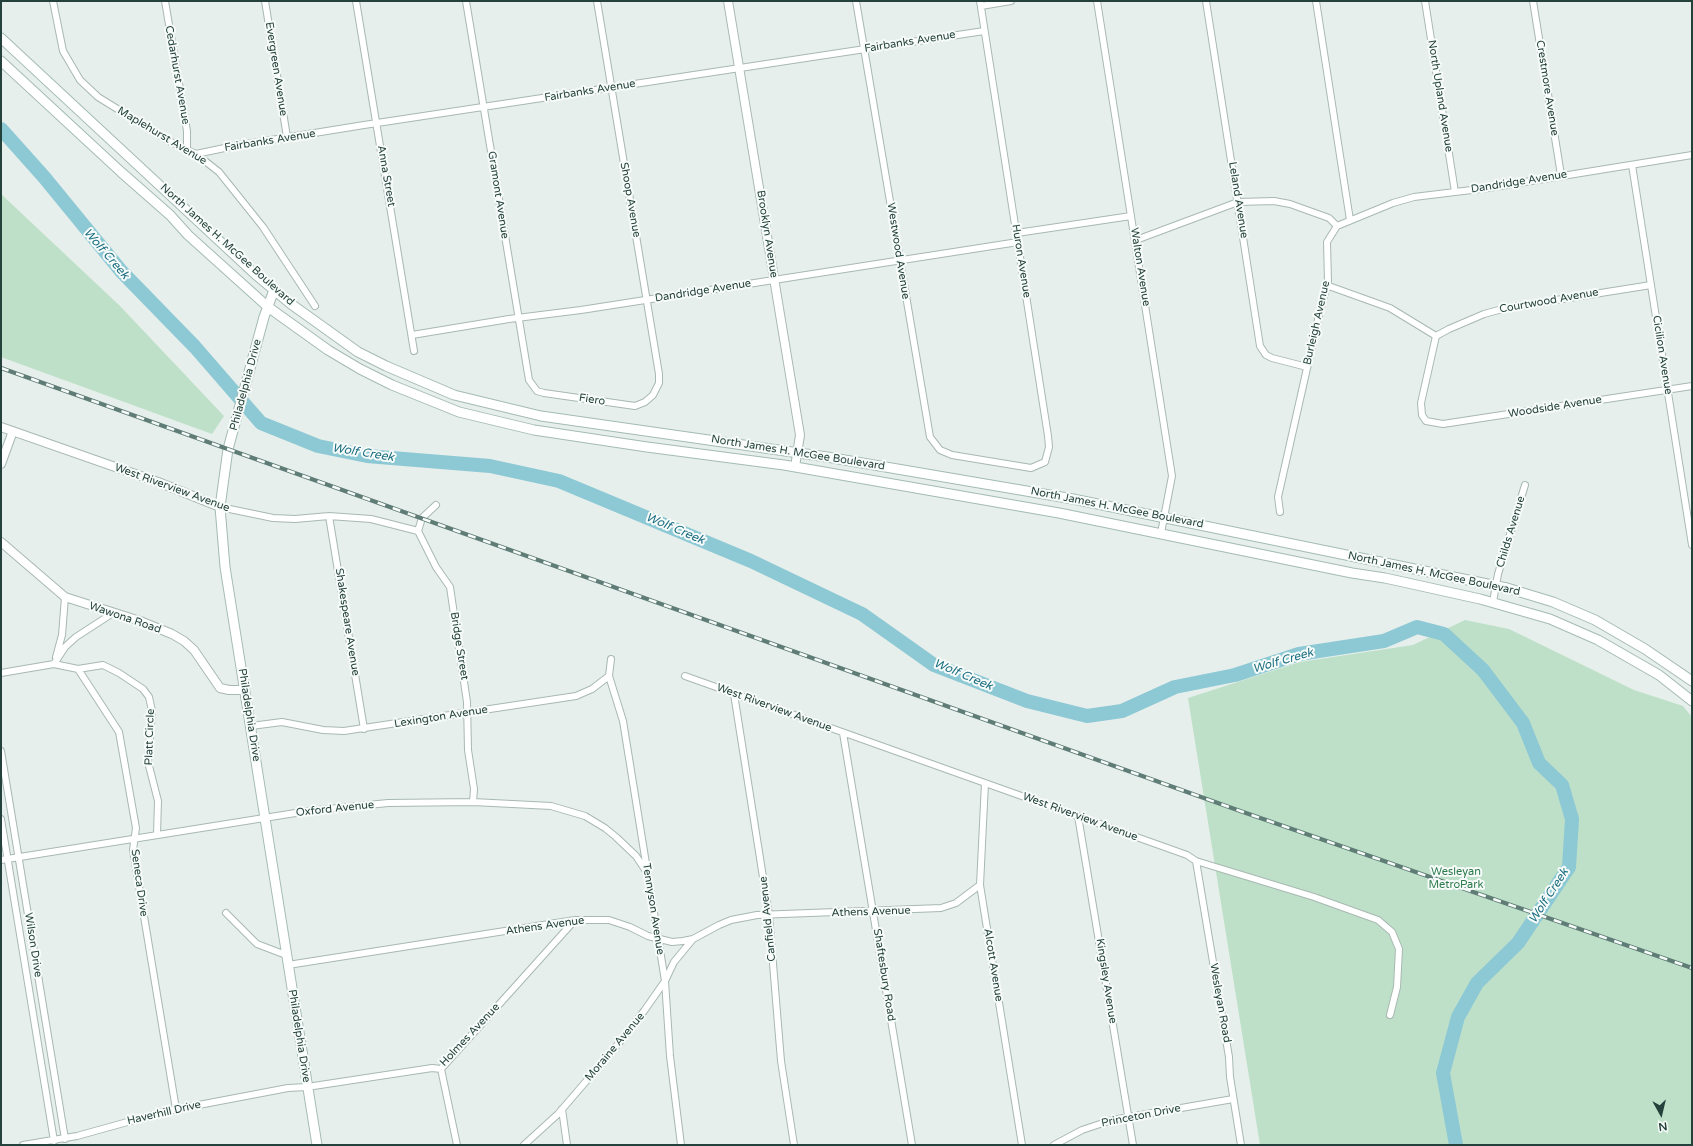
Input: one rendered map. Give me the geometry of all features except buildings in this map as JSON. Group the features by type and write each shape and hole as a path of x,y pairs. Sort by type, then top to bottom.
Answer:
{"main road":[{"name":"North James H. McGee Boulevard","path":"1,38 274,290 358,352 386,366 454,395 541,416 854,461 974,481 1164,517 1496,586 1553,602 1595,620 1645,649 1692,682"},
{"name":"North James H. McGee Boulevard","path":"1,61 121,172 170,215 194,240 268,307 328,350 360,369 404,390 459,412 534,430 795,467 1059,513 1352,573 1396,580 1492,602 1550,619 1598,640 1659,675 1692,701"},
{"name":"Philadelphia Drive","path":"274,290 257,343 228,448 220,507 224,562 317,1145"}],"street":[{"name":"Maplehurst Avenue","path":"53,1 63,51 80,80 98,96 171,142 196,154 219,172 263,226 315,306"},
{"name":"Cedarhurst Avenue","path":"165,1 187,131 187,149"},
{"name":"Evergreen Avenue","path":"265,1 287,137"},
{"name":"Anna Street","path":"356,1 414,351"},
{"name":"Gramont Avenue","path":"466,1 529,380 533,387"},
{"name":"Shoop Avenue","path":"597,1 659,374 658,387 650,398"},
{"name":"Brooklyn Avenue","path":"728,1 800,435 795,467"},
{"name":"Westwood Avenue","path":"856,1 930,437 940,450 947,453 987,461"},
{"path":"980,3 1011,1"},
{"name":"Walton Avenue","path":"1097,1 1136,240 1172,476 1161,533"},
{"name":"Leland Avenue","path":"1206,1 1260,346 1266,355 1272,358 1307,367"},
{"path":"1136,240 1238,202 1274,201 1290,204 1329,218 1337,226 1350,220 1316,1"},
{"name":"North Upland Avenue","path":"1425,1 1455,192"},
{"name":"Crestmore Avenue","path":"1533,1 1561,175"},
{"name":"Huron Avenue","path":"980,3 1017,233 1049,447 1044,462 1031,468 987,461"},
{"name":"Fairbanks Avenue","path":"196,154 287,137 984,31"},
{"name":"Dandridge Avenue","path":"1350,220 1403,200 1488,188 1692,155"},
{"name":"Cicilion Avenue","path":"1632,165 1692,545"},
{"path":"1017,233 1131,216"},
{"name":"Burleigh Avenue","path":"1280,512 1278,497 1328,281 1327,242 1337,226"},
{"name":"Dandridge Avenue","path":"412,335 1018,242"},
{"path":"1326,285 1390,308 1436,336"},
{"name":"Courtwood Avenue","path":"1436,336 1468,320 1506,308 1651,285"},
{"name":"Woodside Avenue","path":"1436,336 1421,403 1422,415 1426,421 1442,424 1692,386"},
{"name":"Fiero","path":"533,387 536,391 544,393 628,406 641,404 650,398"},
{"name":"West Riverview Avenue","path":"1,427 158,482 220,507 272,518 295,519 329,516 371,519 418,531"},
{"path":"1,464 13,431"},
{"name":"Childs Avenue","path":"1492,602 1525,485"},
{"path":"418,531 422,518 436,505"},
{"name":"Shakespeare Avenue","path":"329,516 364,729"},
{"name":"Bridge Street","path":"418,531 436,567 450,587 467,702 468,750 474,789 473,802"},
{"name":"Wawona Road","path":"1,542 65,597 140,621 184,641 203,661 220,688 229,690 245,690"},
{"path":"54,664 62,635 65,597"},
{"path":"54,664 65,647 76,637 112,613"},
{"path":"609,676 611,659"},
{"path":"1,673 54,664 78,669"},
{"name":"Platt Circle","path":"78,669 103,665 143,689 149,697 152,711 148,762 158,801 157,834"},
{"name":"Seneca Drive","path":"78,669 119,732 136,828 133,850 176,1109"},
{"name":"Lexington Avenue","path":"251,726 282,722 323,730 344,731 364,729 576,696 592,689 609,676"},
{"name":"Tennyson Avenue","path":"609,676 623,721 665,981 670,1056 681,1145"},
{"name":"West Riverview Avenue","path":"685,676 1187,855 1196,861 1314,897 1378,920 1392,932 1399,949 1397,987 1390,1015"},
{"name":"Canfield Avenue","path":"734,694 769,915 781,1060 794,1145"},
{"name":"Shaftesbury Road","path":"844,733 912,1145"},
{"name":"Wilson Drive","path":"1,751 65,1139"},
{"name":"Alcott Avenue","path":"985,783 980,885 1022,1145"},
{"name":"Oxford Avenue","path":"4,860 265,817 363,805 473,802 551,806 585,816 605,828 616,837 636,856 648,874"},
{"name":"Kingsley Avenue","path":"1078,816 1133,1145"},
{"name":"Wilson Drive","path":"1,819 4,860 54,1141"},
{"name":"Wesleyan Road","path":"1196,861 1229,1056 1233,1099 1241,1145"},
{"name":"Athens Avenue","path":"287,960 575,920 609,920 672,942 693,939 731,920 757,915 874,912 941,908 956,903 980,885"},
{"path":"226,913 257,944 287,960"},
{"name":"Holmes Avenue","path":"307,1087 432,1068 441,1069 575,920"},
{"name":"Moraine Avenue","path":"524,1145 562,1109 640,1017 665,981 674,962 693,939"},
{"path":"441,1069 457,1145"},
{"name":"Haverhill Drive","path":"23,1145 65,1139 176,1109 288,1088 307,1087"},
{"name":"Princeton Drive","path":"1054,1145 1082,1130 1128,1116 1233,1099"},
{"path":"562,1109 568,1145"}],"green space":[{"path":"1,194 120,306 224,416 212,434 1,357"},
{"name":"Wesleyan MetroPark","path":"1465,620 1509,629 1634,690 1683,706 1692,717 1692,1145 1260,1145 1188,698 1300,662 1413,645"}],"waterway":[{"name":"Wolf Creek","path":"1,129 44,177 121,271 195,347 261,423 318,446 367,456 490,466 559,481 751,561 862,614 934,665 1027,701 1087,716 1122,711 1175,687 1235,675 1299,654 1384,641 1417,627 1444,634 1483,670 1523,723 1539,763 1562,785 1572,819 1569,867 1518,943 1477,983 1458,1017 1443,1073 1456,1145"}],"railway":[{"path":"1,368 1243,812 1692,968"}]}
